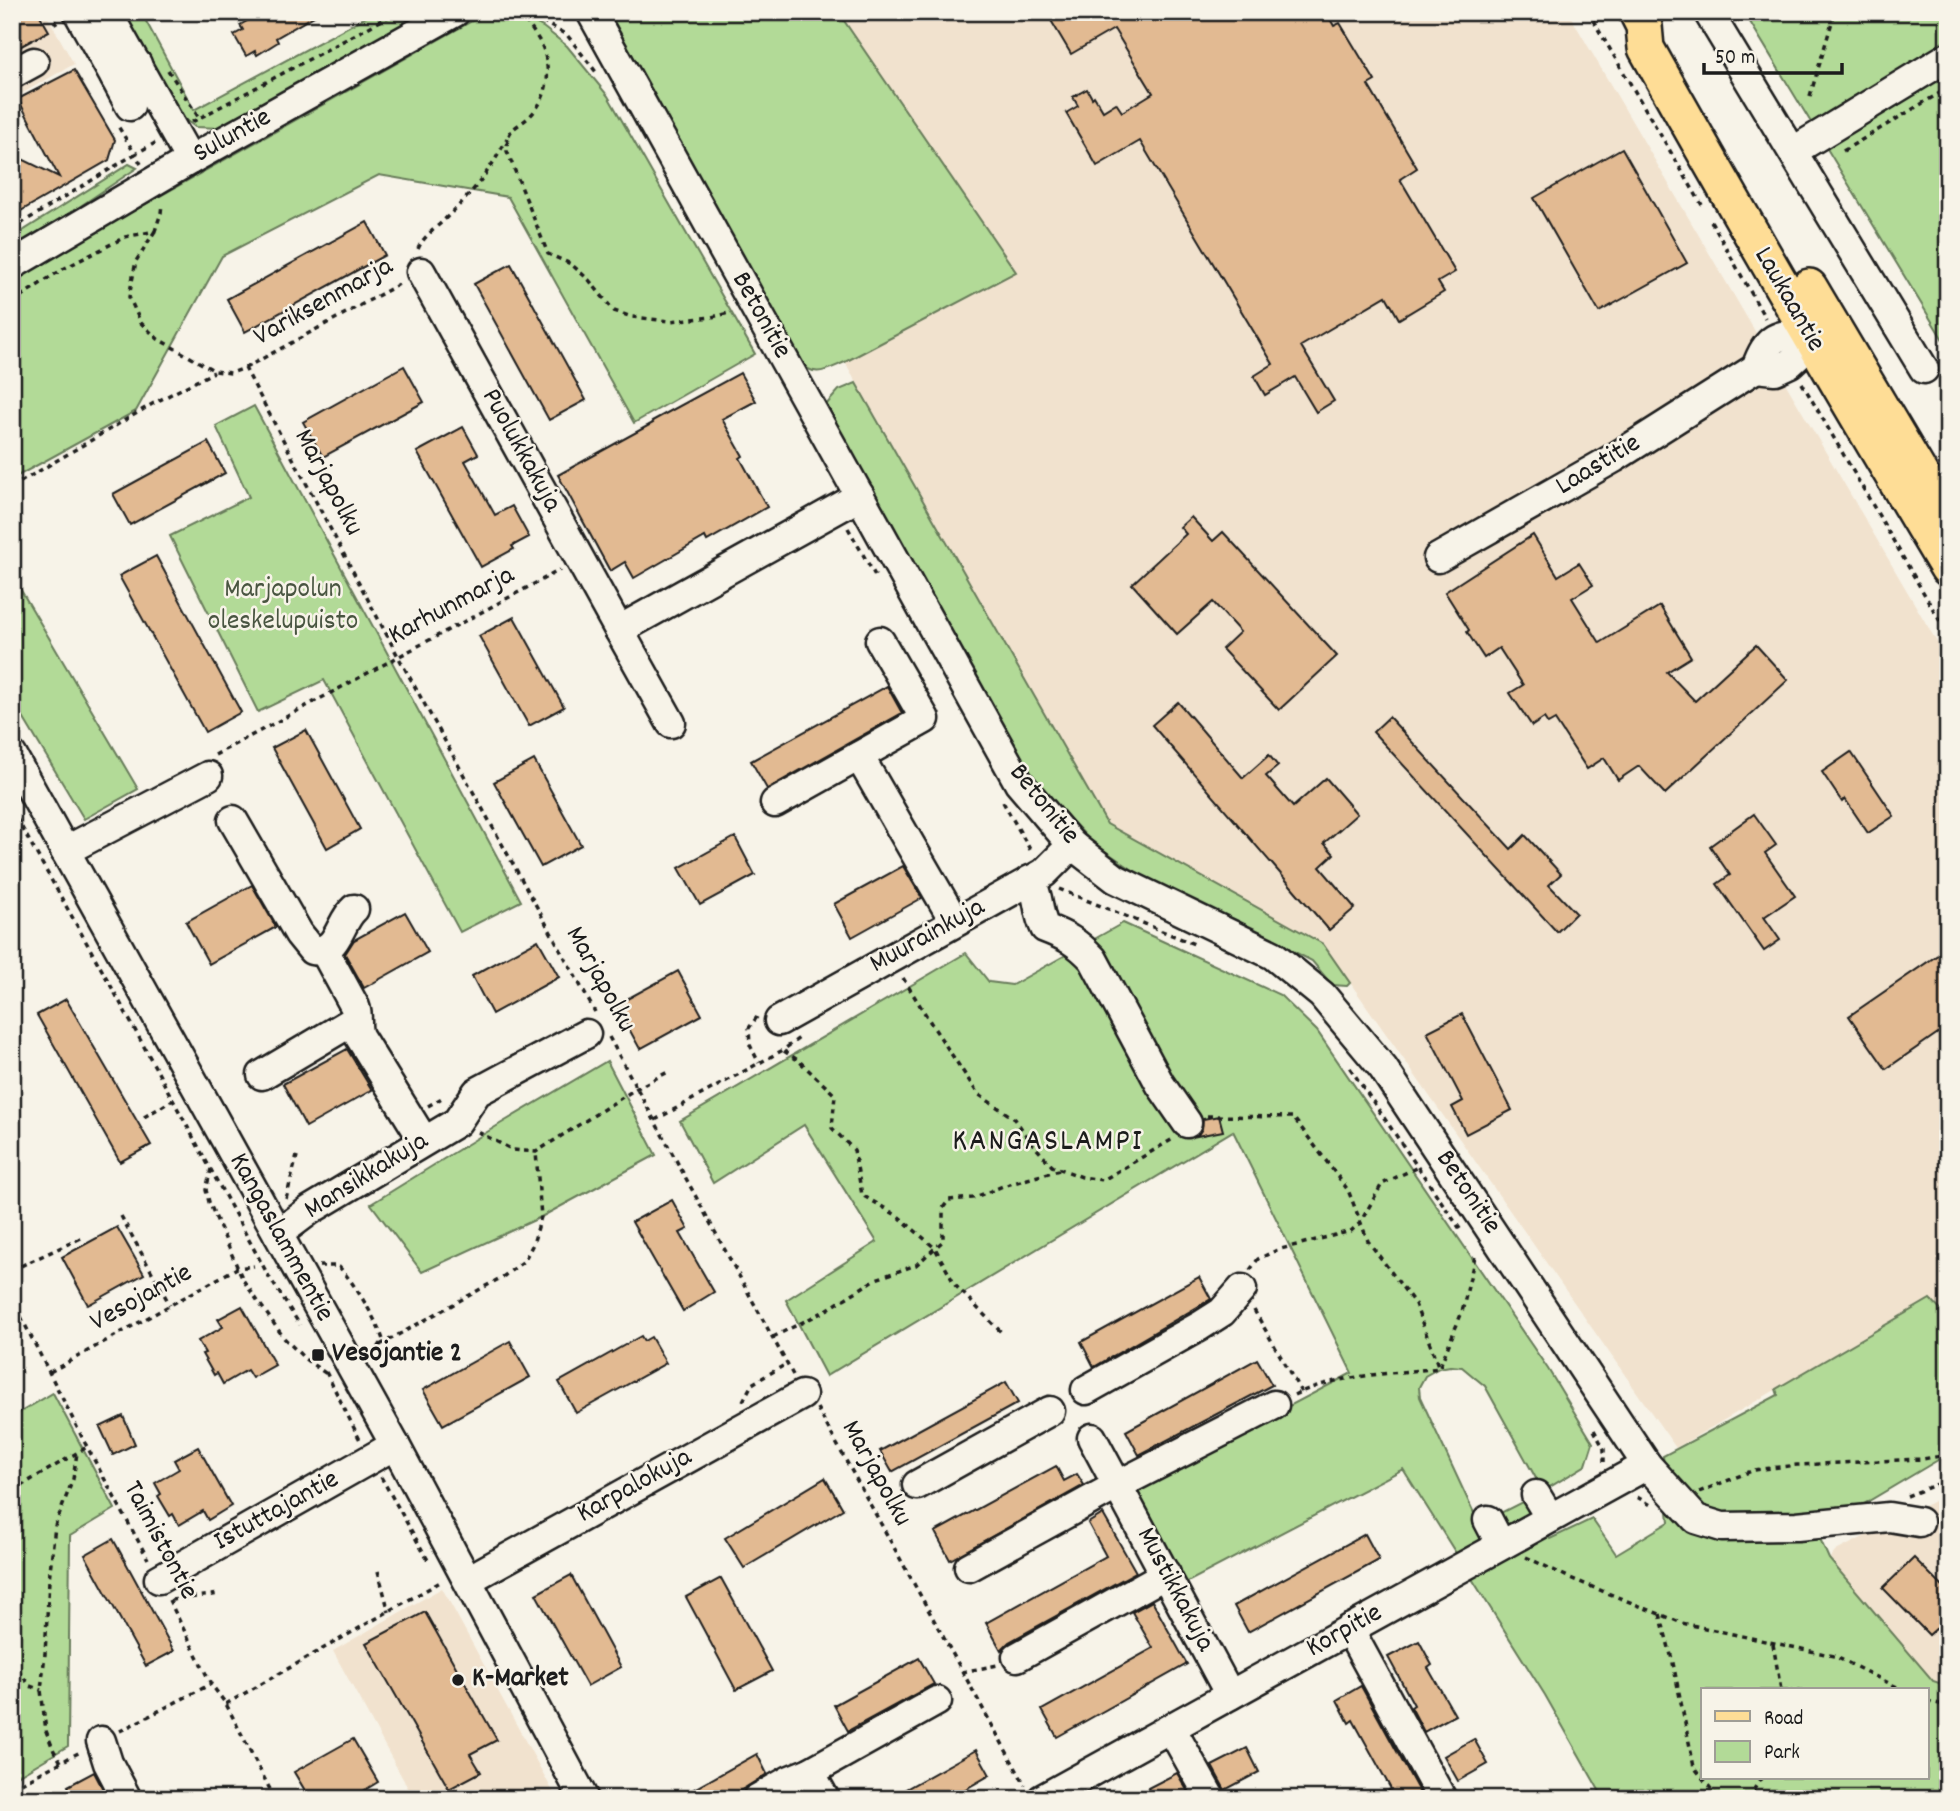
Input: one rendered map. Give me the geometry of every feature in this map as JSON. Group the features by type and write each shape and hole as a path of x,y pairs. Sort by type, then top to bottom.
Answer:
{"main road":[{"name":"Laukaantie","path":"1640,19 1646,48 1819,328 1948,521"},
{"name":"Laukaantie","path":"1819,328 1948,568"}],"street":[{"path":"78,12 174,132 190,160"},
{"path":"107,12 126,71 122,112"},
{"name":"Suluntie","path":"12,265 190,160 455,12"},
{"name":"Betonitie","path":"591,12 849,502 1019,783 1072,845 1116,879 1273,955 1322,995 1383,1068 1647,1465 1696,1519 1722,1527 1797,1526 1889,1517 1919,1522"},
{"path":"1708,12 1924,369"},
{"path":"1805,144 1948,57"},
{"name":"Puolukkakuja","path":"421,272 671,723"},
{"name":"Laastitie","path":"1438,558 1614,458 1756,368 1763,350 1776,338 1819,328"},
{"path":"619,629 849,502"},
{"path":"775,803 925,719 880,641"},
{"name":"Kangaslammentie","path":"12,755 395,1445 584,1799"},
{"path":"859,756 948,910"},
{"path":"65,851 208,776"},
{"path":"233,820 312,950 324,950 331,945 348,914 354,909"},
{"name":"Muurainkuja","path":"779,1021 1037,876 1072,845"},
{"path":"1037,876 1039,916 1045,929 1066,936 1081,946 1093,959 1160,1084 1186,1123"},
{"path":"324,950 355,1007 359,1036 424,1141"},
{"path":"262,1075 348,1024 356,1022"},
{"path":"457,1122 477,1091 596,1026"},
{"name":"Mansikkakuja","path":"278,1234 310,1210 457,1122"},
{"path":"1086,1390 1222,1312 1241,1291"},
{"name":"Karpalokuja","path":"468,1580 802,1395"},
{"path":"970,1567 1118,1485 1274,1405"},
{"path":"917,1485 1050,1411"},
{"name":"Mustikkakuja","path":"1092,1438 1230,1695"},
{"name":"Istuttajantie","path":"164,1589 395,1445"},
{"name":"Korpitie","path":"1035,1795 1171,1728 1349,1629 1510,1549 1543,1507 1615,1483 1647,1465"},
{"path":"1488,1520 1510,1549"},
{"path":"1017,1657 1166,1574"},
{"path":"1349,1629 1442,1799"},
{"path":"757,1799 790,1780 819,1788 937,1701"},
{"path":"1171,1728 1211,1799"},
{"path":"101,1741 108,1763 127,1799"}],"path":[{"path":"49,12 64,36"},
{"path":"12,229 174,132 397,12"},
{"path":"522,12 567,35 597,74"},
{"path":"421,272 418,247 477,184 513,127 538,107 547,89 545,55 522,12"},
{"path":"1810,96 1835,12"},
{"path":"1843,151 1948,88"},
{"path":"122,112 135,154"},
{"path":"507,138 507,151 548,254 571,264 589,280 614,311 632,317 670,321 729,313"},
{"path":"155,231 136,261 129,297 141,323 158,339 215,371 231,373 245,368"},
{"name":"Variksenmarja","path":"245,368 421,272"},
{"name":"Marjapolku","path":"245,368 596,1026 637,1087 788,1363 802,1395 814,1404 962,1672 1035,1795"},
{"path":"12,487 154,403 215,371"},
{"path":"849,502 880,583"},
{"name":"Karhunmarja","path":"208,776 208,760 580,559"},
{"path":"1002,800 1037,876 1051,886 1205,948"},
{"path":"12,810 211,1167 268,1275 304,1332"},
{"path":"901,974 978,1094 1015,1118 1030,1141 1052,1166 1061,1170 1103,1180 1175,1138 1186,1123 1210,1115 1293,1117 1348,1190 1368,1241 1415,1304 1439,1368"},
{"path":"783,1050 799,1060 835,1095 832,1128 854,1150 862,1195 898,1216 936,1248 955,1286 1001,1332"},
{"path":"1345,1059 1461,1231"},
{"path":"457,1122 513,1150 536,1152 637,1087 668,1072"},
{"path":"144,1117 173,1100"},
{"path":"380,1345 505,1276 524,1261 533,1244 541,1217 536,1152"},
{"path":"286,1201 297,1156"},
{"path":"211,1167 206,1190 209,1202 243,1280 284,1338 305,1359 328,1375"},
{"path":"1301,1392 1241,1291 1247,1273 1258,1259 1290,1246 1351,1231 1360,1223 1382,1184 1418,1167"},
{"path":"773,1337 825,1311 876,1279 916,1265 943,1241 943,1208 949,1200 973,1198 1003,1186 1061,1170"},
{"path":"121,1216 170,1305"},
{"path":"12,1270 81,1238"},
{"path":"1439,1368 1462,1312 1476,1252 1483,1264"},
{"name":"Vesojantie","path":"50,1372 237,1268 254,1266"},
{"path":"317,1266 338,1266 344,1271 381,1332 383,1340 377,1350 367,1355"},
{"name":"Taimistontie","path":"12,1299 211,1684 226,1704 275,1799"},
{"path":"323,1365 341,1405 432,1565"},
{"path":"1274,1405 1301,1392 1347,1379 1439,1368"},
{"path":"1593,1428 1604,1449 1604,1465 1623,1496 1638,1497 1657,1509 1668,1509 1714,1484 1754,1470 1948,1455"},
{"path":"12,1491 87,1447"},
{"path":"61,1762 46,1731 41,1690 55,1526 72,1479 77,1453"},
{"path":"1510,1549 1570,1578 1682,1623 1834,1656 1899,1688"},
{"path":"378,1571 389,1612"},
{"path":"226,1704 442,1581 437,1573"},
{"path":"164,1589 220,1594"},
{"path":"1660,1615 1673,1663 1694,1767 1701,1776"},
{"path":"1773,1643 1781,1688"},
{"path":"962,1672 991,1668 1017,1657"},
{"path":"12,1662 30,1686 41,1690"},
{"path":"1928,1701 1948,1706"},
{"path":"1704,1780 1719,1799"},
{"path":"1748,1799 1760,1780"}],"shaded area":[{"path":"12,12 45,12 74,64 12,99"},
{"path":"838,12 1568,12 1948,661 1948,1318 1929,1300 1676,1448 1323,944 1107,825 845,362 1015,272"},
{"path":"1948,1494 1948,1686 1933,1681 1829,1559 1836,1551"},
{"path":"442,1588 557,1799 414,1799 333,1651"}],"green space":[{"path":"123,12 141,12 194,110 375,12 435,12 222,128 195,127 181,116"},
{"path":"488,12 514,12 543,27 567,46 608,96 755,354 634,423 508,197 379,175 222,256 136,411 12,479 12,279"},
{"path":"609,12 838,12 1016,272 832,368 815,371 805,367 799,361"},
{"path":"1744,12 1948,12 1948,348"},
{"path":"129,164 137,168 24,244 15,236"},
{"path":"856,383 1107,824 1323,944 1350,983 1347,986 1332,985 1312,961 1242,924 1155,885 1092,842 1037,785 967,667 825,406 839,390"},
{"name":"Marjapolun oleskelupuisto","path":"254,406 521,901 460,932 324,680 258,712 170,536 249,497 216,426"},
{"path":"12,575 138,789 84,819 12,699"},
{"path":"1123,923 1280,995 1317,1031 1548,1369 1593,1443 1586,1465 1543,1491 1485,1386 1462,1367 1439,1368 1425,1376 1419,1387 1420,1397 1479,1524 1528,1499 1550,1539 1592,1519 1616,1554 1669,1522 1663,1456 1778,1395 1776,1389 1930,1299 1948,1318 1948,1454 1817,1532 1829,1559 1933,1681 1948,1686 1948,1799 1604,1799 1545,1695 1403,1469 1180,1586 1130,1490 1352,1373 1233,1131 826,1376 786,1300 877,1242 804,1125 713,1183 680,1121 966,953 989,982 1012,985"},
{"path":"607,1061 656,1155 541,1217 422,1272 371,1204"},
{"path":"53,1393 115,1509 70,1536 68,1746 12,1779 12,1417"}],"building":[{"path":"12,12 38,12 49,31 12,51"},
{"path":"273,12 321,12 276,38 278,42 257,55 255,51 246,56 234,35 243,30 240,25 261,13 264,18"},
{"path":"1046,12 1326,12 1334,26 1340,23 1375,81 1368,85 1417,168 1400,179 1455,272 1438,282 1444,292 1399,319 1386,296 1301,346 1334,401 1316,412 1295,377 1265,395 1254,376 1273,364 1140,141 1097,166 1066,113 1078,106 1073,97 1087,89 1103,111 1116,103 1122,112 1153,93 1114,29 1071,54"},
{"path":"74,70 115,140 109,160 12,216 12,154 59,177 18,99"},
{"path":"1622,148 1687,263 1599,312 1534,198"},
{"path":"367,222 385,255 245,332 227,299"},
{"path":"511,264 586,400 549,420 474,284"},
{"path":"404,366 424,402 323,457 303,422"},
{"path":"740,373 756,401 722,419 767,507 707,541 705,537 634,578 625,562 610,571 558,475"},
{"path":"463,427 478,454 465,461 495,515 512,506 529,537 512,546 514,549 481,567 417,452"},
{"path":"208,442 225,473 130,525 113,494"},
{"path":"1191,517 1213,541 1223,532 1337,656 1279,710 1222,649 1240,632 1213,602 1177,634 1132,584 1186,534 1180,527"},
{"path":"1533,535 1558,576 1579,563 1593,585 1572,598 1600,643 1660,606 1691,657 1667,672 1695,701 1756,645 1788,680 1665,794 1639,766 1618,780 1604,758 1587,769 1555,720 1548,724 1544,718 1532,726 1510,693 1523,685 1499,648 1484,658 1445,592"},
{"path":"156,556 241,712 205,732 119,576"},
{"path":"514,617 564,707 529,726 479,636"},
{"path":"887,686 902,713 767,789 751,761"},
{"path":"1178,702 1243,778 1269,755 1278,766 1266,776 1293,807 1326,778 1357,814 1324,843 1334,854 1320,867 1355,908 1329,930 1152,725"},
{"path":"1389,717 1511,849 1525,835 1561,874 1549,885 1576,913 1557,932 1373,732"},
{"path":"306,730 360,829 327,848 272,748"},
{"path":"1851,752 1894,816 1868,833 1845,799 1842,802 1822,772"},
{"path":"534,760 581,845 541,867 494,782"},
{"path":"1754,814 1776,845 1765,853 1795,896 1764,917 1780,940 1764,951 1717,884 1730,875 1710,846"},
{"path":"735,837 755,875 700,905 679,868"},
{"path":"903,866 922,898 852,937 834,904"},
{"path":"252,885 276,927 209,964 186,922"},
{"path":"405,912 428,952 364,988 345,954 354,940"},
{"path":"538,940 559,977 492,1014 472,976"},
{"path":"1948,948 1948,1026 1886,1069 1849,1016"},
{"path":"678,971 702,1015 640,1049 616,1005"},
{"path":"66,999 151,1145 120,1162 37,1015"},
{"path":"1462,1014 1512,1110 1466,1134 1452,1107 1463,1101 1427,1032"},
{"path":"347,1049 372,1090 306,1127 283,1084"},
{"path":"1219,1116 1223,1131 1197,1136 1202,1129 1203,1119"},
{"path":"672,1200 688,1229 680,1233 714,1292 683,1311 632,1222"},
{"path":"117,1227 144,1274 88,1305 62,1257"},
{"path":"1199,1277 1211,1299 1094,1367 1081,1342"},
{"path":"242,1306 275,1365 252,1378 247,1370 223,1384 217,1373 214,1375 198,1341 223,1327 218,1319"},
{"path":"641,1336 644,1341 651,1337 666,1363 576,1413 559,1382"},
{"path":"510,1341 530,1377 443,1425 423,1390"},
{"path":"1257,1359 1272,1385 1139,1455 1126,1431"},
{"path":"1006,1382 1018,1403 892,1472 880,1451"},
{"path":"123,1416 135,1444 113,1455 100,1427"},
{"path":"198,1447 231,1506 208,1520 203,1511 179,1525 158,1496 161,1494 155,1483 179,1469 174,1460"},
{"path":"1056,1466 1064,1481 1077,1474 1084,1485 950,1560 935,1532"},
{"path":"825,1478 843,1509 744,1568 725,1538"},
{"path":"1103,1514 1136,1572 1009,1642 1001,1650 986,1623 1106,1556 1088,1523"},
{"path":"1365,1534 1379,1560 1248,1632 1234,1606"},
{"path":"113,1539 174,1651 146,1666 85,1555"},
{"path":"1914,1558 1948,1592 1948,1618 1929,1635 1883,1588"},
{"path":"571,1575 621,1667 587,1686 536,1594"},
{"path":"721,1578 772,1671 736,1690 686,1597"},
{"path":"1152,1601 1187,1664 1057,1737 1042,1710 1153,1648 1132,1612"},
{"path":"425,1612 497,1740 470,1754 481,1772 449,1789 366,1643"},
{"path":"1419,1641 1432,1665 1428,1668 1455,1715 1424,1732 1411,1707 1414,1705 1388,1657"},
{"path":"919,1658 934,1684 848,1731 834,1705"},
{"path":"1361,1686 1423,1799 1373,1799 1391,1789 1353,1720 1349,1723 1337,1700"},
{"path":"353,1739 378,1782 350,1799 310,1799 294,1772"},
{"path":"1474,1739 1488,1764 1458,1781 1444,1756"},
{"path":"1247,1748 1259,1772 1225,1790 1212,1766"},
{"path":"976,1750 990,1775 948,1799 888,1799"},
{"path":"757,1754 767,1774 727,1799 676,1799"},
{"path":"94,1772 108,1799 75,1799 68,1786"},
{"path":"1177,1773 1191,1797 1153,1799 1148,1788"}],"place":[{"name":"Vesojantie 2","path":"318,1355"},
{"name":"K-Market","path":"458,1680"}],"district":[{"name":"KANGASLAMPI","path":"1048,1143"}]}
